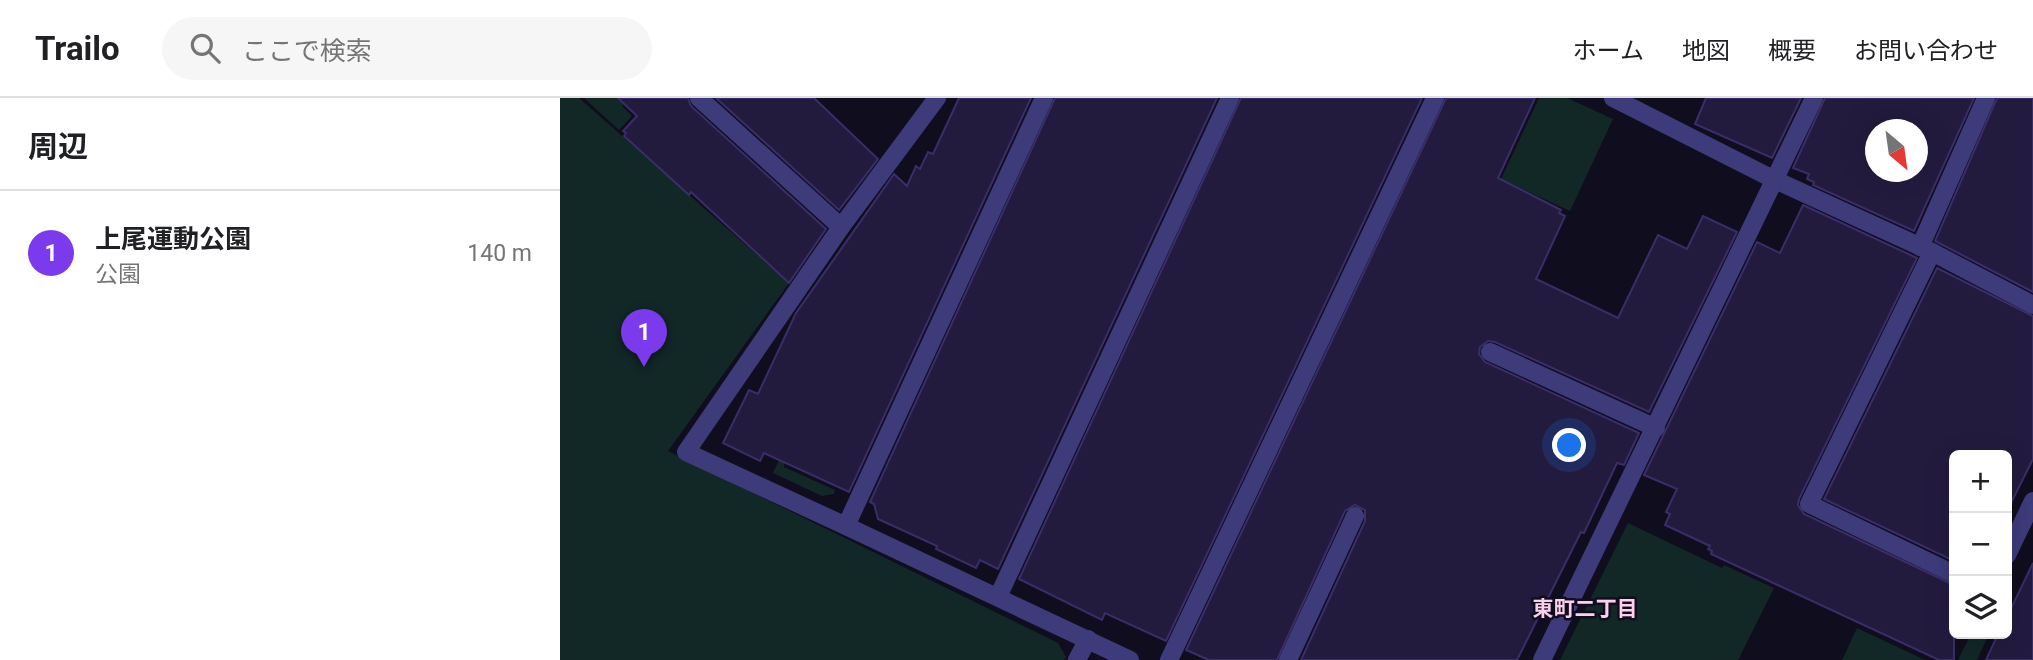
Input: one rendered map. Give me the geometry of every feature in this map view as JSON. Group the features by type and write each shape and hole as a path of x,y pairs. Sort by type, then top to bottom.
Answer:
{"street":[{"path":"699,98 841,227"},
{"path":"937,98 841,227 686,452 1130,660"},
{"path":"846,526 1044,98"},
{"path":"998,597 1230,98"},
{"path":"1169,660 1435,98"},
{"path":"1613,98 1775,180 1926,250 2033,306"},
{"path":"1542,660 1814,98"},
{"path":"1949,572 1809,504 1926,250 1986,98"},
{"path":"1490,352 1656,428"},
{"path":"2012,545 2033,501"},
{"path":"1288,660 1355,516"},
{"path":"1077,660 1088,639"}],"green space":[{"path":"560,98 579,98 789,283 668,451 1058,643 1066,657 1064,660 560,660"},
{"path":"584,98 629,98 622,106 632,116 619,130"},
{"path":"1539,98 1567,98 1613,119 1570,211 1501,179"},
{"path":"785,447 784,467 835,490 834,494 822,496 773,473"},
{"path":"1628,523 1722,568 1724,565 1774,588 1738,660 1560,660"},
{"path":"1857,628 1925,660 1842,660"},
{"path":"1968,639 1987,639 1977,660 1958,660"}],"building":[{"path":"618,98 688,98 691,106 826,229 789,283 691,192 689,195 624,136 626,133 623,131 637,116"},
{"path":"716,98 814,98 878,159 839,210"},
{"path":"959,98 1031,98 849,492 764,453 760,461 723,443 749,390 758,394 796,313 894,174 907,186 916,166 920,169 928,152 933,154"},
{"path":"1055,98 1217,98 998,569 980,560 976,568 936,549 937,546 878,519 874,504 870,502"},
{"path":"1241,98 1422,98 1166,641 1105,613 1102,620 1019,579"},
{"path":"1446,98 1535,98 1498,178 1561,210 1559,213 1565,216 1536,279 1618,318 1658,235 1687,249 1703,216 1737,232 1649,412 1495,342 1488,341 1480,347 1479,354 1485,362 1639,433 1624,465 1617,463 1584,533 1581,532 1517,660 1301,660 1365,521 1365,510 1355,505 1345,511 1277,660 1209,660 1186,650"},
{"path":"1706,98 1801,98 1772,158 1695,124"},
{"path":"1825,98 1974,98 1914,231 1813,185 1814,182 1807,179 1809,174 1793,168"},
{"path":"1997,98 2033,98 2033,292 1935,241"},
{"path":"1803,205 1917,258 1798,505 1804,514 1949,583 1949,639 1954,639 1954,660 1939,660 1711,554 1712,551 1708,549 1710,546 1665,525 1670,514 1666,512 1677,489 1644,475 1757,242 1780,253"},
{"path":"1937,268 2033,316 2033,459 2012,501 2012,450 1949,450 1949,559 1824,499"},
{"path":"2033,563 2033,660 1986,660 1996,639 2012,639 2012,607"}],"place":[{"name":"上尾運動公園","path":"644,367"}],"district":[{"name":"東町二丁目","path":"1585,609"}]}
